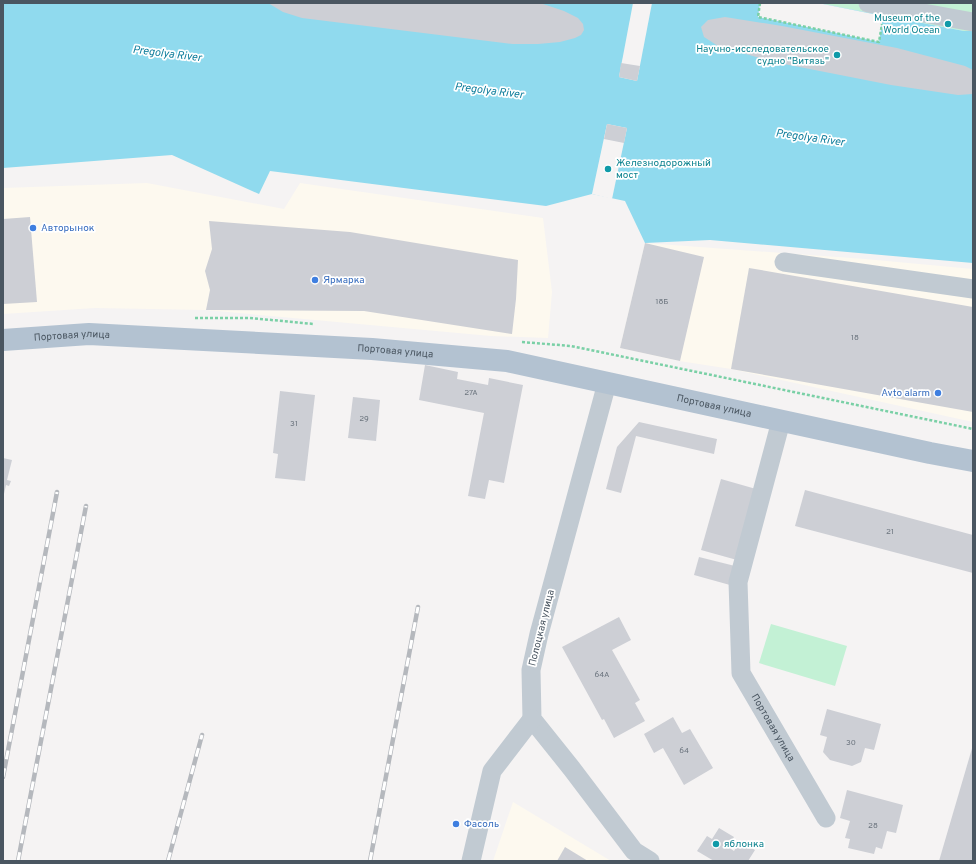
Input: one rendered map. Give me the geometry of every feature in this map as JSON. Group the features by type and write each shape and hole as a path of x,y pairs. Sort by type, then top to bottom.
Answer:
{"main road":[{"name":"Портовая улица","path":"3,340 89,334 372,349 507,361 930,453 973,460"}],"street":[{"path":"868,3 973,22"},
{"path":"784,262 973,289"},
{"name":"Полоцкая улица","path":"532,719 531,670 539,634 607,383"},
{"name":"Портовая улица","path":"781,421 738,582 741,673 826,818"},
{"path":"471,861 492,771 532,719 572,768 634,851 650,861"}],"path":[{"path":"760,3 758,17 879,42 882,23"}],"shaded area":[{"path":"147,183 284,209 300,183 543,218 552,292 548,338 491,336 206,310 95,308 3,314 3,188"},
{"path":"645,243 865,259 973,269 973,422 731,369 679,361 620,348"},
{"path":"513,802 611,861 493,861"}],"green space":[{"name":"Museum of the World Ocean","path":"818,3 973,3 973,31 964,31"},
{"path":"771,624 847,646 835,686 759,663"}],"water":[{"name":"Pregolya River","path":"3,3 818,3 964,31 973,31 973,263 710,240 645,243 625,201 592,194 546,206 270,171 259,194 172,155 3,168"}],"pier":[{"path":"633,3 652,3 637,81 619,77"},
{"path":"760,3 818,3 883,16 879,42 758,17"},
{"name":"Железнодорожный мост","path":"607,124 627,128 612,199 592,194"}],"building":[{"path":"268,3 540,3 564,11 578,18 583,24 584,30 581,35 575,38 560,42 513,44 302,18 283,12"},
{"name":"Научно-исследовательское судно \"Витязь\"","path":"725,17 782,26 897,48 965,66 973,70 973,94 958,95 891,85 774,62 718,46 704,37 701,27 708,20"},
{"path":"621,63 640,66 637,81 619,77"},
{"path":"607,124 627,128 624,143 604,139"},
{"path":"30,217 37,302 3,304 3,219"},
{"path":"209,221 350,232 518,260 512,334 364,311 206,310 210,290 205,271 212,249"},
{"path":"645,243 704,257 680,361 620,348"},
{"path":"749,268 973,307 973,412 731,369"},
{"path":"425,365 458,372 457,379 488,385 489,378 523,385 504,483 489,480 485,499 468,496 484,413 419,400"},
{"path":"280,391 315,395 305,481 275,478 278,454 273,453"},
{"path":"353,397 380,400 376,441 348,438"},
{"path":"639,422 717,439 714,454 636,436 621,493 606,489 617,447"},
{"path":"3,458 12,460 7,480 11,481 9,486 6,485 4,494"},
{"path":"721,479 756,489 737,560 701,550"},
{"path":"805,490 973,535 973,573 795,526"},
{"path":"699,557 735,566 730,585 694,575"},
{"path":"619,617 631,640 612,650 640,700 635,703 645,721 614,738 604,719 602,720 562,647"},
{"path":"827,709 881,724 874,750 865,748 861,762 852,766 830,760 823,752 827,737 820,735"},
{"path":"673,717 682,733 690,729 713,768 684,785 663,748 654,753 644,734"},
{"path":"973,745 973,861 939,861"},
{"path":"847,790 903,805 896,833 887,831 882,849 876,847 874,854 848,848 850,839 845,838 850,821 840,818"},
{"name":"яблонка","path":"719,828 734,837 728,847 734,851 740,841 755,850 748,861 714,861 697,851 707,836 712,839"},
{"path":"565,847 588,861 557,861"}],"railway":[{"path":"3,777 57,492"},
{"path":"18,861 86,506"},
{"path":"370,861 418,607"},
{"path":"168,861 202,735"}],"place":[{"name":"Museum of the World Ocean","path":"948,24"},
{"name":"Научно-исследовательское судно \"Витязь\"","path":"837,55"},
{"name":"Железнодорожный мост","path":"608,169"},
{"name":"Авторынок","path":"33,228"},
{"name":"Ярмарка","path":"315,280"},
{"name":"Avto alarm","path":"938,393"},
{"name":"Фасоль","path":"456,824"},
{"name":"яблонка","path":"716,844"}]}
